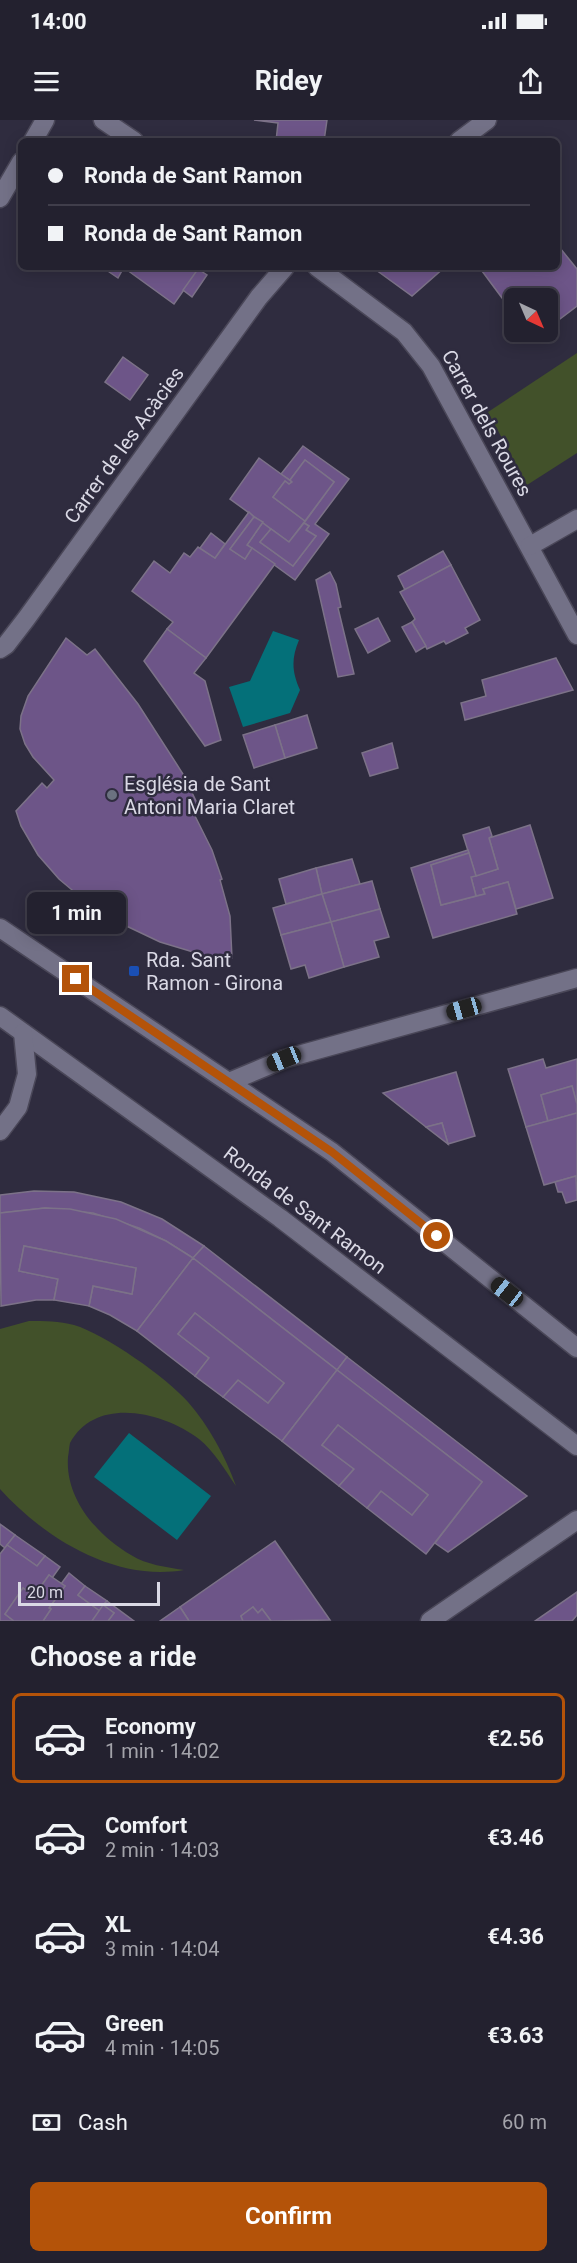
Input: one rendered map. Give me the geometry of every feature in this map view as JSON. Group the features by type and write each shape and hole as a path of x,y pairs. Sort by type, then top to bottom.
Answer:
{"street":[{"path":"35,138 45,120"},
{"path":"103,120 130,138"},
{"path":"463,138 487,120"},
{"path":"0,198 18,167"},
{"name":"Carrer de les Acàcies","path":"0,649 6,645 26,619 259,297 282,270"},
{"name":"Carrer dels Roures","path":"321,270 404,332 431,366 577,635"},
{"path":"530,546 577,519"},
{"path":"0,928 332,1152 577,1347"},
{"path":"229,1082 284,1059 577,978"},
{"name":"Ronda de Sant Ramon","path":"0,1016 280,1218 577,1446"},
{"path":"0,1131 18,1107 27,1074 23,1033"},
{"path":"430,1621 577,1520"}],"shaded area":[{"path":"577,353 577,453 527,485 488,412"},
{"path":"273,631 299,640 294,665 295,677 300,690 290,713 243,727 229,687 250,681"},
{"path":"29,1321 74,1325 102,1337 166,1381 196,1411 210,1431 236,1486 214,1455 199,1439 168,1421 150,1416 131,1413 96,1418 82,1428 70,1443 68,1472 72,1487 78,1501 95,1526 118,1547 137,1558 157,1565 184,1570 158,1572 107,1563 59,1539 38,1524 0,1489 0,1329"},
{"path":"129,1433 211,1496 177,1540 94,1477"}],"building":[{"path":"254,120 327,120 324,138 276,138 278,123"},
{"path":"560,248 577,269 577,306 558,320 558,288 504,288 504,301 481,270 560,270"},
{"path":"106,270 122,270 118,278"},
{"path":"127,270 198,270 174,304"},
{"path":"197,270 207,275 192,297 183,290"},
{"path":"376,270 442,270 412,296"},
{"path":"123,357 148,375 130,400 105,382"},
{"path":"303,446 349,479 315,524 329,534 295,580 247,545 263,522 271,529 260,542 293,566 316,536 306,530 309,526 304,523 334,482 305,460 290,480 281,474"},
{"path":"259,458 292,482 289,484 285,481 273,497 305,521 289,542 230,499"},
{"path":"305,460 334,482 305,521 273,497 285,481 289,484 292,482 290,480"},
{"path":"249,512 254,517 230,549 245,559 252,548 275,564 206,658 167,629 173,622 132,591 154,561 170,573 184,553 190,557 198,547 215,558"},
{"path":"254,517 263,522 247,545 252,548 245,559 230,549"},
{"path":"304,523 309,526 306,530 316,536 293,566 260,542 271,529 289,542"},
{"path":"211,533 225,544 215,558 200,548"},
{"path":"443,551 451,565 405,590 398,576"},
{"path":"451,565 480,620 465,628 468,633 446,644 444,641 427,649 412,622 415,619 400,592"},
{"path":"330,572 336,584 341,607 338,608 354,674 338,677 316,580"},
{"path":"378,618 390,641 368,653 355,629"},
{"path":"412,622 426,646 416,652 402,627"},
{"path":"167,629 206,658 194,673 205,681 221,740 205,746 144,661"},
{"name":"Església de Sant Antoni Maria Claret","path":"66,638 87,655 95,649 138,704 183,774 197,803 191,808 212,850 222,879 220,880 230,916 232,958 213,958 160,942 118,922 84,900 59,879 38,855 21,826 16,811 42,783 47,788 54,780 33,757 25,744 20,729 21,716 28,696"},
{"path":"556,658 573,690 465,720 461,703 486,696 482,680"},
{"path":"307,715 317,748 285,758 275,725"},
{"path":"275,725 285,758 254,768 243,735"},
{"path":"392,743 398,768 370,776 362,753"},
{"path":"530,825 553,898 516,909 508,882 483,889 485,894 476,896 471,877 498,869 489,838"},
{"path":"489,827 492,836 489,838 498,869 476,876 463,835"},
{"path":"468,850 469,853 431,865 441,905 485,894 483,889 508,882 517,914 433,938 411,868"},
{"path":"469,853 476,876 471,877 476,896 441,905 431,865"},
{"path":"352,859 360,884 322,894 316,868"},
{"path":"316,868 322,894 286,904 279,879"},
{"path":"372,881 380,909 331,922 322,894"},
{"path":"322,894 331,922 281,935 273,908"},
{"path":"380,909 389,937 374,941 379,957 344,967 331,922"},
{"path":"331,922 344,967 309,978 305,965 291,969 281,935"},
{"path":"543,1059 546,1068 577,1059 577,1104 572,1086 541,1095 548,1121 526,1127 508,1069"},
{"path":"456,1072 475,1136 448,1144 442,1123 426,1127 383,1093"},
{"path":"572,1086 577,1113 548,1121 541,1095"},
{"path":"577,1113 577,1180 576,1176 544,1185 526,1127"},
{"path":"442,1123 448,1144 426,1127"},
{"path":"576,1176 577,1200 566,1203 562,1192 558,1192 555,1182"},
{"path":"34,1191 74,1192 121,1202 162,1219 204,1246 193,1258 139,1228 93,1213 45,1208 0,1213 0,1195"},
{"path":"45,1208 70,1209 116,1219 166,1241 193,1258 137,1331 89,1306 93,1286 132,1294 136,1268 24,1246 19,1271 58,1279 54,1300 36,1300 1,1306 0,1213"},
{"path":"24,1246 136,1268 132,1294 93,1286 89,1306 54,1300 58,1279 19,1271"},
{"path":"204,1246 347,1357 337,1370 193,1258"},
{"path":"193,1258 337,1370 282,1441 223,1397 238,1380 268,1403 284,1383 195,1313 178,1334 209,1358 195,1376 137,1331"},
{"path":"195,1313 284,1383 268,1403 238,1380 223,1397 195,1376 209,1358 178,1334"},
{"path":"347,1357 527,1496 448,1552 435,1543 482,1482 337,1370"},
{"path":"337,1370 482,1482 426,1554 367,1508 381,1491 412,1515 428,1495 338,1425 322,1445 354,1469 339,1486 282,1441"},
{"path":"338,1425 428,1495 412,1515 381,1491 367,1508 339,1486 354,1469 322,1445"},
{"path":"0,1524 15,1535 5,1548 0,1544"},
{"path":"15,1535 45,1556 37,1566 7,1545"},
{"path":"275,1541 330,1620 271,1621 262,1609 258,1613 253,1607 241,1616 243,1621 189,1621 180,1607"},
{"path":"7,1545 37,1566 45,1556 60,1567 52,1578 49,1575 34,1596 23,1588 5,1614 14,1621 0,1621 0,1554"},
{"path":"69,1573 85,1586 78,1595 100,1611 92,1621 43,1621 51,1609 49,1608 65,1586 61,1584"},
{"path":"49,1575 65,1586 49,1608 51,1609 43,1621 14,1621 5,1614 23,1588 34,1596"},
{"path":"85,1586 107,1601 100,1611 78,1595"},
{"path":"577,1592 577,1615 572,1621 535,1621"},
{"path":"107,1601 134,1621 108,1621 114,1613 103,1605"},
{"path":"103,1605 114,1613 108,1621 92,1621"},
{"path":"180,1607 189,1621 160,1621"},
{"path":"253,1607 258,1613 262,1609 271,1621 243,1621 241,1616"}],"place":[{"name":"Església de Sant Antoni Maria Claret","path":"112,795"},
{"name":"Rda. Sant Ramon - Girona","path":"134,971"}],"route":[{"path":"76,979 332,1152 437,1236"}]}
